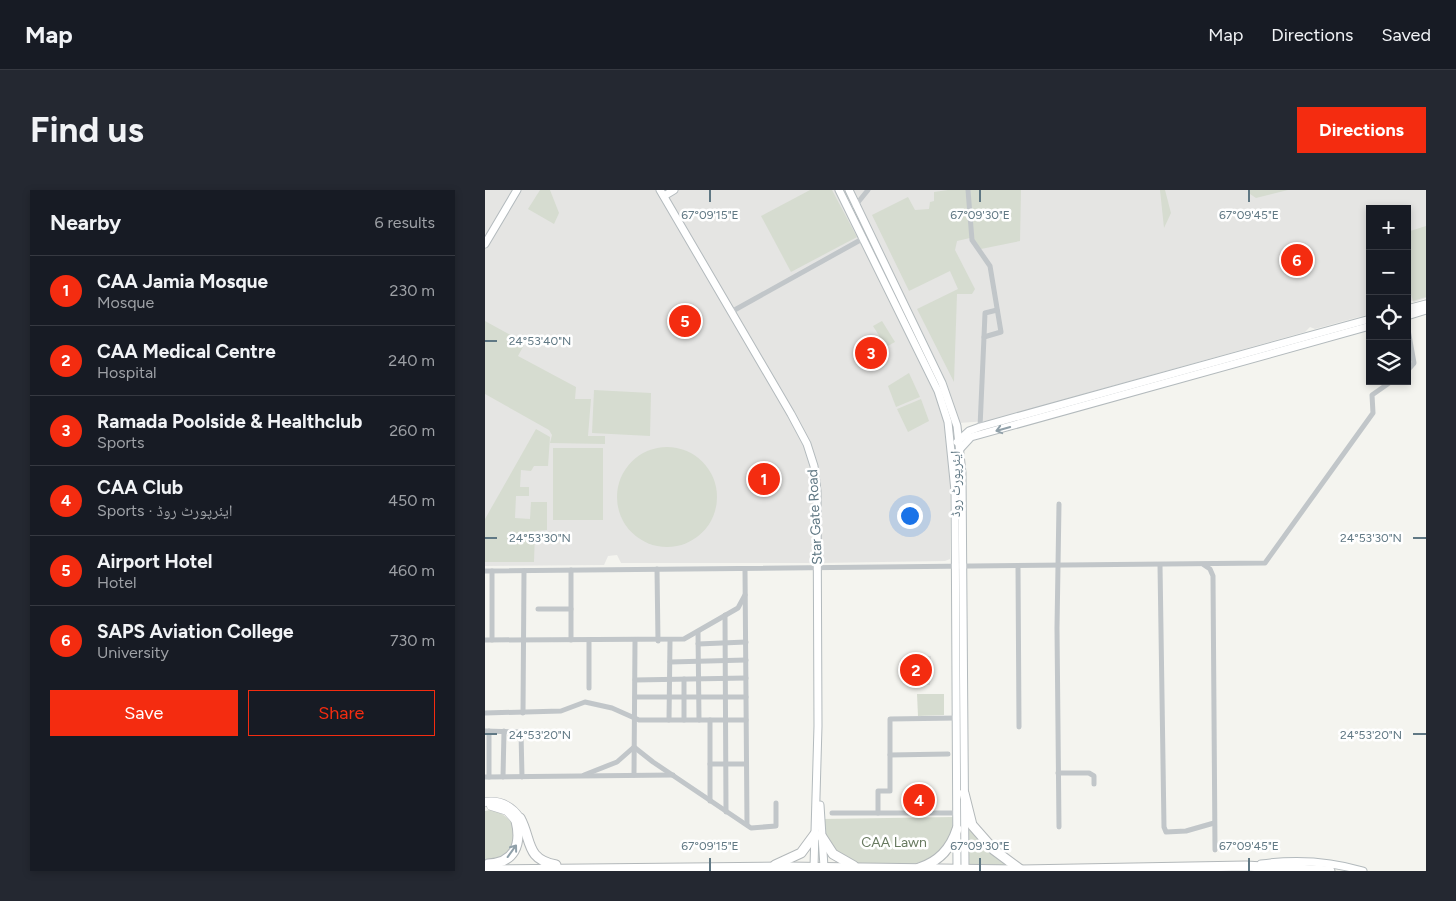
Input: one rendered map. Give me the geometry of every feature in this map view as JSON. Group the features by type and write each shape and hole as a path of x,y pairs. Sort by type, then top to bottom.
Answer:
{"highway":[{"path":"964,794 972,825 994,850 1021,870"},
{"path":"485,864 504,862 513,852 519,839 518,820"},
{"path":"518,820 536,858 547,864 573,868"},
{"path":"899,870 928,865 948,848 957,829"},
{"path":"768,867 801,853 819,835 836,857 858,868"},
{"path":"485,870 768,867 1021,870 1246,866 1330,871"}],"main road":[{"path":"485,244 517,190"},
{"path":"662,193 674,190"},
{"path":"839,190 878,260"},
{"path":"849,190 878,260 942,384 952,422 952,451"},
{"name":"Star Gate Road","path":"662,193 791,414 814,466 817,491 818,567 817,794 819,835 824,867"},
{"path":"1411,308 1426,304"},
{"path":"1411,315 1426,310"},
{"name":"ایئرپورٹ روڈ","path":"961,870 964,794 959,566 952,451 960,435 977,428 1366,321"},
{"name":"ایئرپورٹ روڈ","path":"971,437 1366,327"},
{"path":"952,422 962,427 977,428"},
{"name":"ایئرپورٹ روڈ","path":"952,422 960,435 957,829 961,870"},
{"path":"960,435 971,437"},
{"path":"960,449 971,437"},
{"path":"485,802 504,804 511,807 518,820"},
{"path":"485,807 496,806 518,820"},
{"name":"Star Gate Road","path":"814,867 819,835"},
{"path":"1246,866 1286,861 1313,862 1363,871"}],"street":[{"path":"855,206 868,190"},
{"path":"968,190 972,240 989,266 1001,332 984,337"},
{"path":"731,312 865,238"},
{"path":"977,428 985,312 997,310"},
{"path":"1411,346 1414,363 1411,366"},
{"path":"485,571 1265,563 1373,413 1372,395 1386,385"},
{"path":"1059,504 1059,826"},
{"path":"1204,564 1211,569 1213,576 1215,850"},
{"path":"1160,565 1164,827 1166,832 1186,831 1214,824"},
{"path":"1018,566 1019,727"},
{"path":"657,569 658,641"},
{"path":"745,569 747,825"},
{"path":"571,570 571,640"},
{"path":"492,571 492,640"},
{"path":"523,713 524,571"},
{"path":"485,640 670,641 684,639 738,608 745,595"},
{"path":"538,609 571,609"},
{"path":"725,616 726,812"},
{"path":"698,632 699,720"},
{"path":"589,640 589,688"},
{"path":"634,776 635,641"},
{"path":"669,720 670,641"},
{"path":"698,644 746,642"},
{"path":"670,662 746,660"},
{"path":"635,680 746,678"},
{"path":"684,679 684,720"},
{"path":"635,697 746,697"},
{"path":"485,713 561,711 585,702 612,708 645,720 746,720"},
{"path":"878,813 878,791 890,791 890,719 957,718"},
{"path":"710,720 710,800"},
{"path":"522,777 522,733 487,731 487,777 522,777 584,775 673,775"},
{"path":"503,777 504,731"},
{"path":"584,775 617,762 634,747"},
{"path":"634,747 751,828 776,826 776,803"},
{"path":"890,755 948,754"},
{"path":"709,764 746,764"},
{"path":"1058,773 1089,773 1093,776 1094,784"},
{"path":"832,813 957,813"}],"shaded area":[{"path":"485,190 1426,190 1426,298 1414,302 1411,300 1411,205 1366,205 1366,315 1315,329 1310,327 1305,332 987,421 945,424 950,458 950,559 945,561 621,563 617,555 608,556 604,565 485,566"},
{"path":"925,656 931,656 930,685 917,685 916,680 901,679 900,660 924,661"}],"green space":[{"path":"540,190 550,190 559,213 554,224 528,209"},
{"path":"810,190 832,190 857,237 791,272 761,216"},
{"path":"967,190 970,238 957,241 955,250 975,289 972,294 957,294 954,382 917,309 958,289 950,271 909,291 872,215 908,197 915,210 929,209 930,202 934,201 934,192"},
{"path":"970,190 1021,190 1020,241 981,249 974,241"},
{"path":"1160,190 1165,190 1171,213 1164,228"},
{"path":"1248,190 1288,190 1256,198"},
{"path":"1426,226 1426,297 1413,301 1411,295 1411,231"},
{"path":"485,321 525,343 518,356 576,387 575,399 591,399 588,436 605,436 605,444 550,443 552,435 549,430 485,394"},
{"path":"882,321 895,342 886,347 873,326"},
{"path":"874,337 886,359 869,368 857,347"},
{"path":"909,373 920,397 896,407 888,386"},
{"path":"594,390 651,393 650,436 592,433"},
{"path":"921,399 929,421 908,432 897,409"},
{"path":"536,429 550,437 548,466 534,466 531,471 521,470 520,487 529,487 529,496 516,496 515,518 530,519 531,502 547,502 547,530 535,531 534,562 485,562 485,519"},
{"path":"667,447 677,448 695,455 709,469 716,487 716,507 709,525 695,539 677,546 667,547 657,546 639,539 625,525 618,507 617,497 618,487 625,469 639,455 657,448"},
{"path":"553,448 603,448 603,520 553,520"},
{"path":"917,694 944,694 944,715 918,716"},
{"path":"485,811 499,812 512,823 516,838 511,852 501,859 487,861 485,860"},
{"name":"CAA Lawn","path":"954,817 951,834 940,851 926,861 900,865 858,863 841,858 825,834 822,819"},
{"path":"965,822 1004,864 1003,866 966,865"}],"place":[{"name":"SAPS Aviation College","path":"1297,260"},
{"name":"Airport Hotel","path":"685,321"},
{"name":"Ramada Poolside & Healthclub","path":"871,353"},
{"name":"CAA Jamia Mosque","path":"764,479"},
{"name":"CAA Medical Centre","path":"916,670"},
{"name":"CAA Club","path":"919,800"}]}
